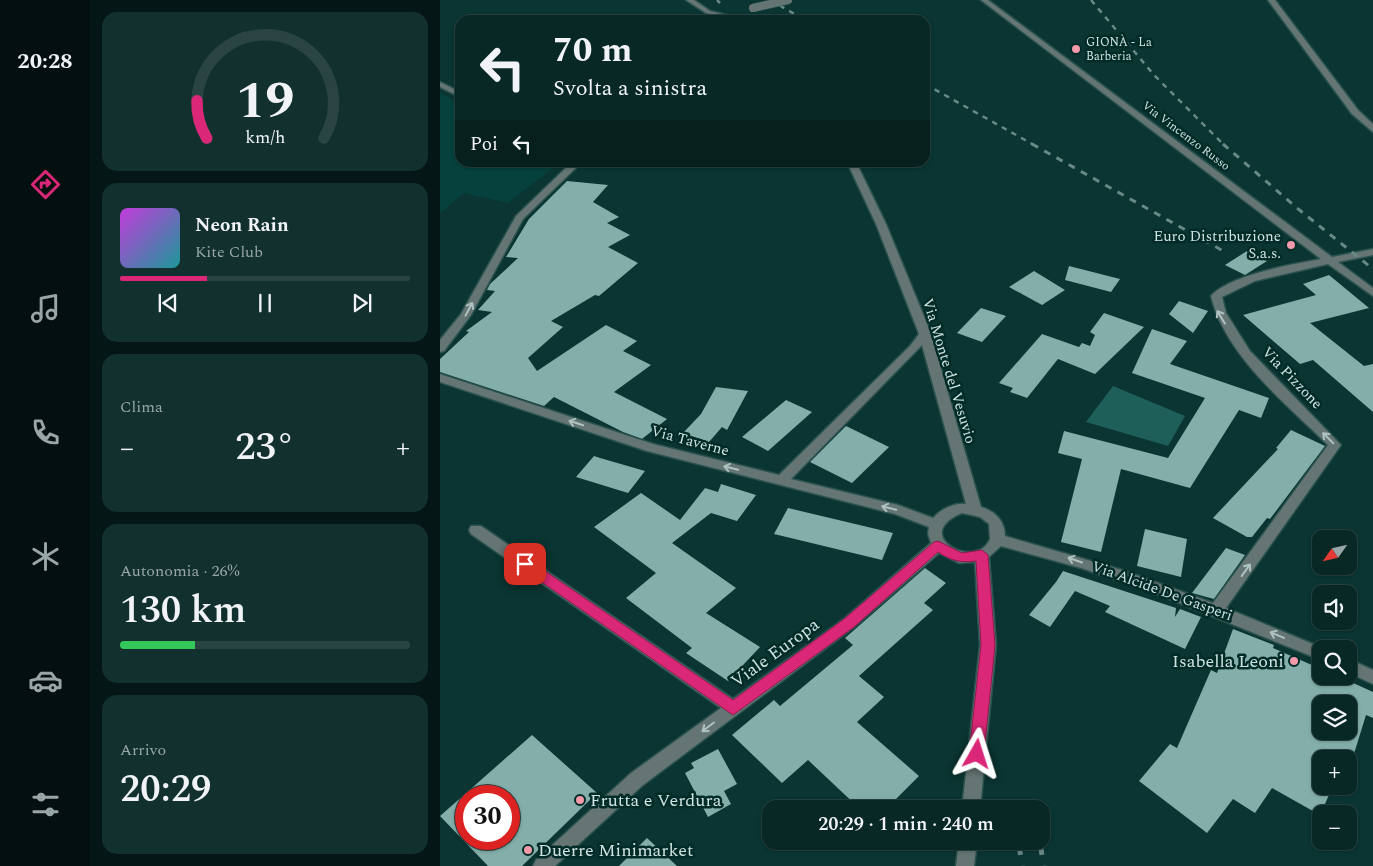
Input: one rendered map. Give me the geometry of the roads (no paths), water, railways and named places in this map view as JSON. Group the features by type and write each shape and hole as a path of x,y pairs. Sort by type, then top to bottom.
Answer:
{"street":[{"path":"689,0 707,15"},
{"path":"729,15 788,0"},
{"name":"Via Vincenzo Russo","path":"984,0 1373,293"},
{"path":"1271,0 1355,112 1373,129"},
{"path":"746,15 750,9"},
{"path":"440,84 455,92"},
{"path":"440,348 466,315 519,218 573,167"},
{"name":"Via Monte del Vesuvio","path":"853,167 881,224 925,334 975,510"},
{"name":"Via Pizzone","path":"1217,609 1335,445 1254,363 1216,309 1216,296 1233,285 1330,260 1373,252"},
{"path":"781,481 914,349 925,334"},
{"name":"Via Taverne","path":"440,378 651,448 898,510 935,524"},
{"path":"961,508 975,510 994,521 998,528 998,540 993,548 982,555 962,558 951,554 938,545 933,533 935,524 941,516 961,508"},
{"path":"476,530 733,708"},
{"name":"Via Alcide De Gasperi","path":"998,540 1060,555 1217,609 1312,650"},
{"name":"Viale Europa","path":"542,866 637,780 849,623 938,545"},
{"path":"972,800 988,645 982,555"},
{"path":"1357,669 1373,676"},
{"path":"965,866 967,850"}],"railway":[{"path":"717,0 720,3"},
{"path":"770,0 796,15"},
{"path":"1091,0 1154,75 1223,144"},
{"path":"930,87 1034,145"},
{"path":"1032,144 1225,252"},
{"path":"1223,144 1297,208 1373,269"},
{"path":"1020,850 1022,866"},
{"path":"1041,850 1044,866"}],"place":[{"name":"GIONÀ - La Barberia","path":"1076,49"},
{"name":"Euro Distribuzione S.a.s.","path":"1291,245"},
{"name":"Isabella Leoni","path":"1294,661"},
{"name":"Frutta e Verdura","path":"580,800"},
{"name":"Duerre Minimarket","path":"528,850"}]}
